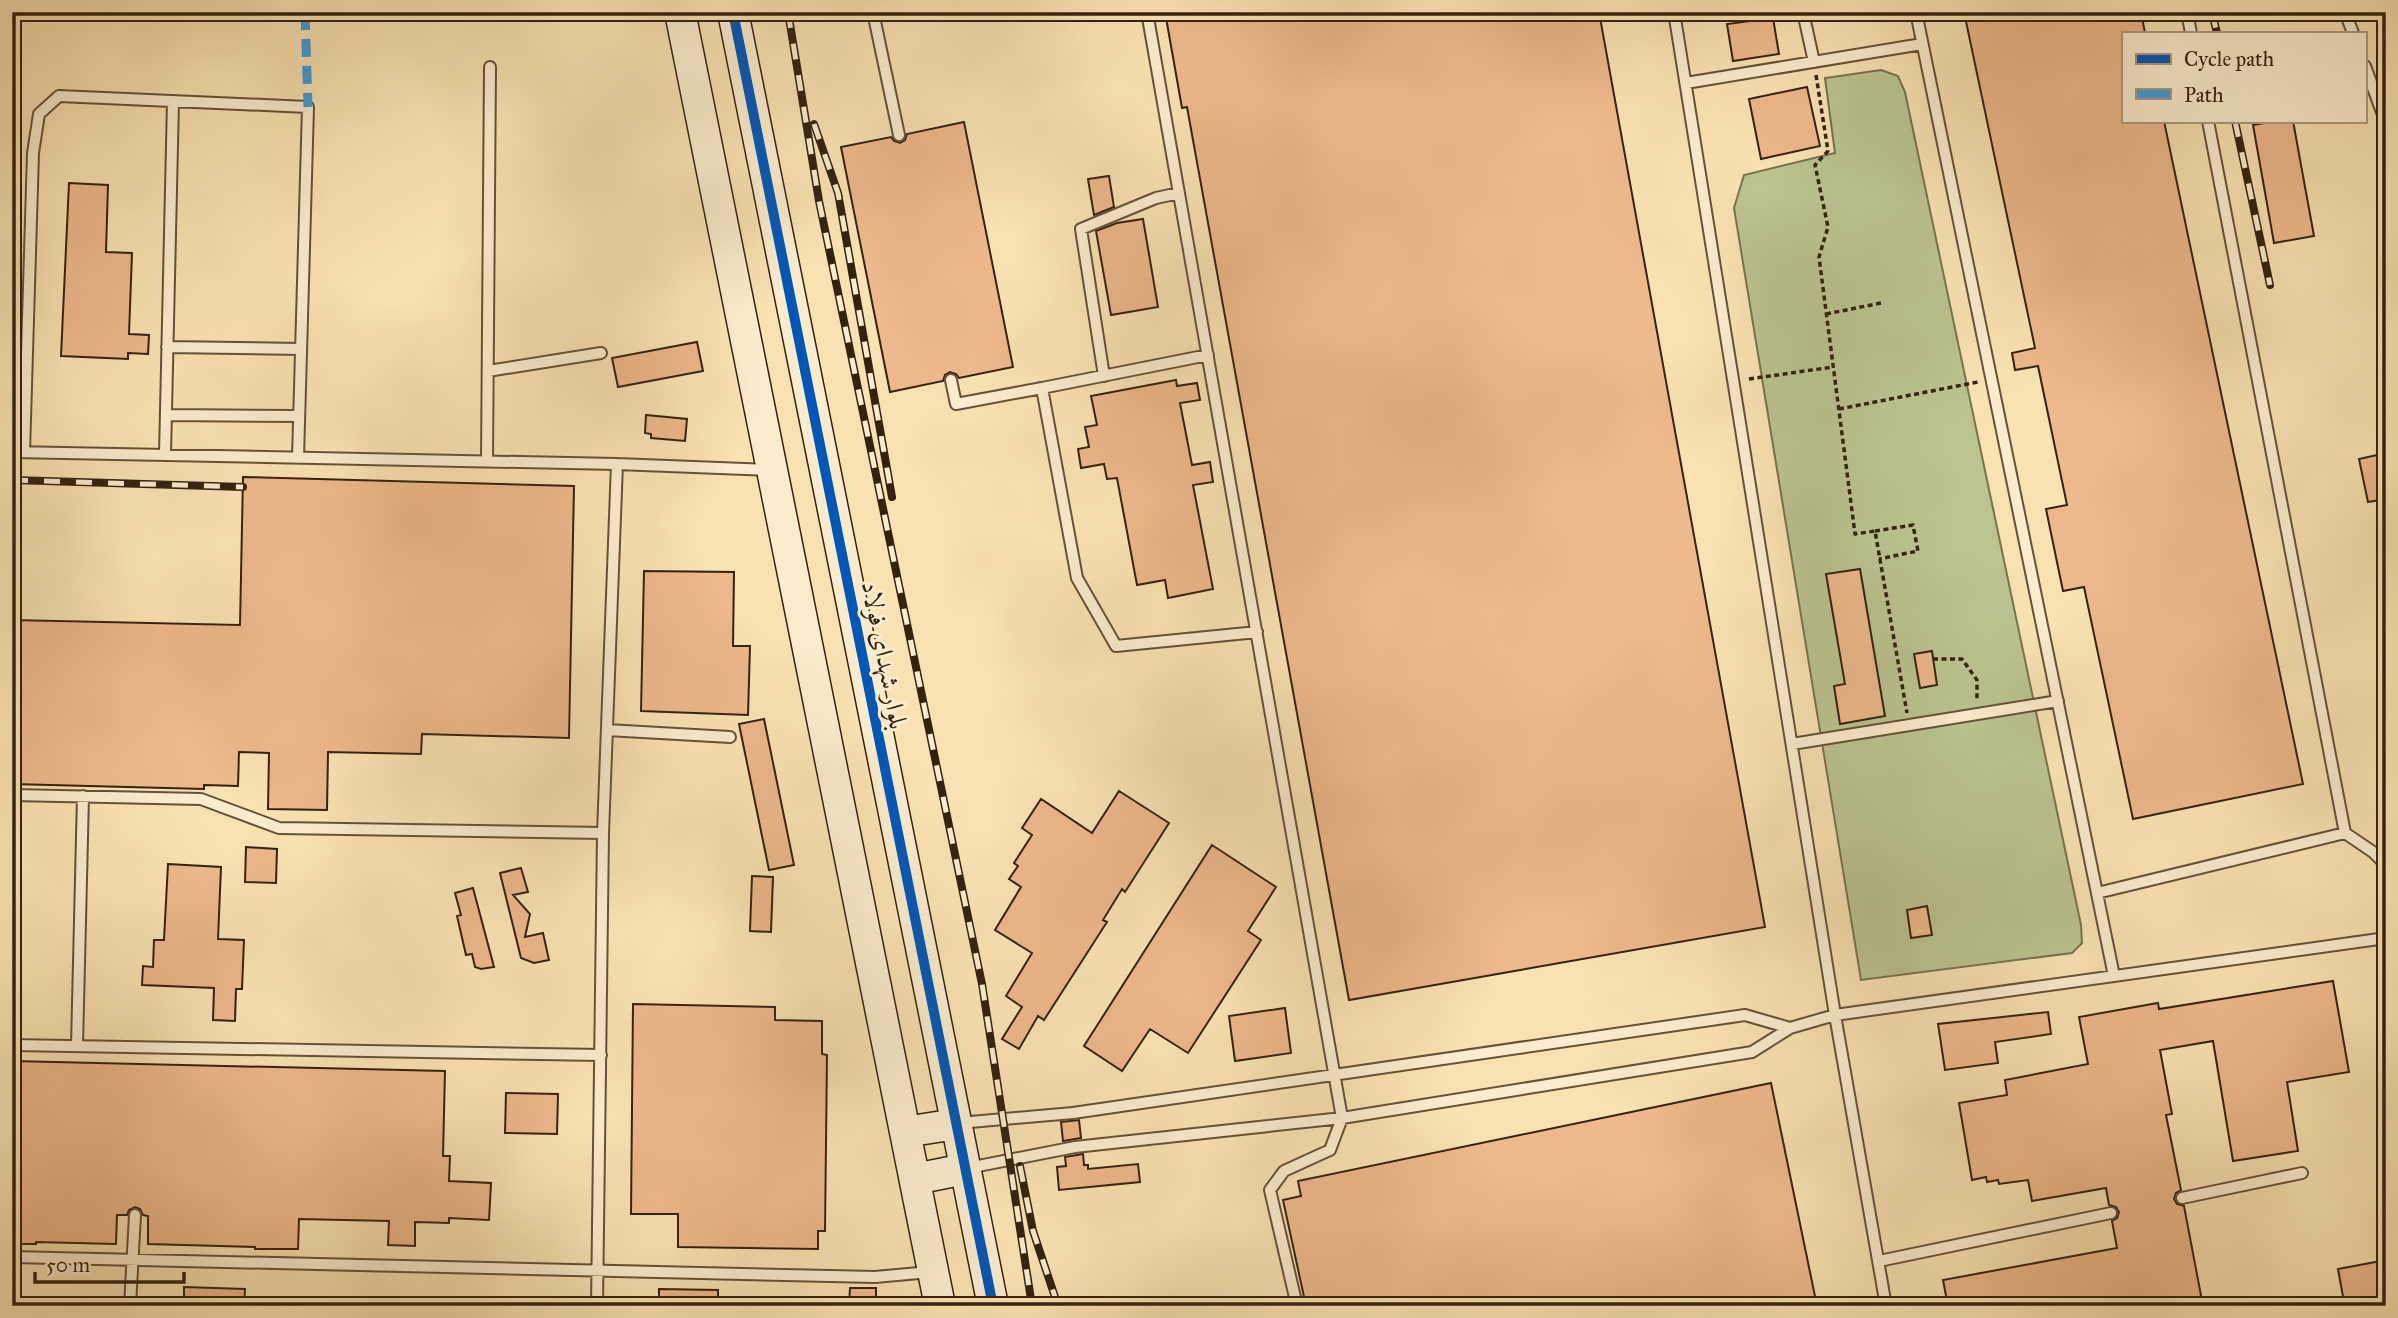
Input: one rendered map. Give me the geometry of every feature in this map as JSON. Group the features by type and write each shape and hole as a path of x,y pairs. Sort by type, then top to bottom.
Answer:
{"street":[{"path":"680,12 940,1306"},
{"name":"بلوار شهدای فولاد","path":"733,12 993,1306"},
{"path":"905,1132 956,1124"},
{"path":"915,1179 965,1169"}],"lane":[{"path":"873,12 899,135"},
{"path":"1147,12 1342,1118 1330,1150 1284,1171 1270,1190 1297,1306"},
{"path":"1674,12 1835,1015 1886,1306"},
{"path":"1803,12 1814,62"},
{"path":"1916,12 2114,976"},
{"path":"2188,12 2192,32"},
{"path":"2345,12 2353,32"},
{"path":"1686,83 1922,44"},
{"path":"487,461 490,66"},
{"path":"2366,69 2386,123"},
{"path":"298,458 308,107 59,96 39,114 33,153 18,452 298,458 487,461 617,464 772,471"},
{"path":"165,455 173,101"},
{"path":"2208,122 2345,833 2373,852 2386,865"},
{"path":"1104,376 1081,229 1156,198 1179,193"},
{"path":"167,347 301,349"},
{"path":"488,370 601,353"},
{"path":"951,380 956,404 1208,355"},
{"path":"1042,388 1077,578 1116,646 1257,632"},
{"path":"166,415 299,416"},
{"path":"597,1306 603,832 617,464"},
{"path":"1792,744 2058,701"},
{"path":"607,730 730,737"},
{"path":"12,795 201,799 279,828 603,832"},
{"path":"77,1046 83,796"},
{"path":"2097,892 2345,833"},
{"path":"965,1169 1076,1147 1342,1118 1752,1052 1790,1028 1835,1015 2386,938"},
{"path":"956,1124 1073,1113 1745,1015 1790,1028"},
{"path":"12,1045 601,1055"},
{"path":"2182,1198 2302,1173"},
{"path":"1878,1261 2111,1213"},
{"path":"130,1306 135,1215"},
{"path":"12,1257 875,1277 933,1272"}],"path":[{"path":"1814,62 1828,151 1815,165 1828,228 1819,257 1855,534 1913,525 1918,551 1880,559"},
{"path":"1826,314 1881,303"},
{"path":"1733,381 1833,367"},
{"path":"1839,410 1992,379"},
{"path":"1875,531 1909,725"},
{"path":"1933,659 1962,659 1976,680 1978,714"}],"green space":[{"path":"1881,70 1898,76 1905,92 2081,925 2082,943 2072,953 1861,980 1734,208 1744,175 1835,153 1825,78"}],"building":[{"path":"1165,12 1599,12 1765,927 1349,1000 1187,107 1182,108"},
{"path":"1964,12 2042,12 2043,17 2064,12 2141,12 2145,32 2122,32 2122,122 2164,122 2303,784 2133,819 2084,587 2063,591 2046,509 2067,505 2038,366 2015,370 2012,353 2035,348"},
{"path":"1773,18 1779,54 1733,61 1727,24"},
{"path":"1807,87 1820,146 1761,159 1749,99"},
{"path":"964,122 1013,367 959,378 950,372 945,375 943,381 890,392 841,147 891,137 900,143 905,140 907,134"},
{"path":"2293,122 2314,236 2274,243 2253,125"},
{"path":"1109,176 1114,207 1094,215 1088,179"},
{"path":"69,183 108,185 106,252 132,253 129,334 149,335 148,354 128,353 128,359 61,356"},
{"path":"1143,219 1158,307 1111,315 1096,231 1117,223"},
{"path":"697,342 703,371 618,387 612,358"},
{"path":"1176,380 1177,386 1197,383 1200,400 1180,403 1192,465 1210,462 1213,482 1193,485 1213,589 1168,598 1165,580 1137,585 1117,478 1107,479 1104,464 1081,468 1078,449 1089,447 1085,427 1097,425 1091,396"},
{"path":"646,415 687,419 685,441 651,438 651,434 645,433"},
{"path":"2386,453 2386,499 2368,502 2359,459"},
{"path":"243,477 574,486 569,738 422,734 421,754 328,752 327,810 268,809 269,753 239,752 238,786 204,785 204,789 12,784 12,620 240,625"},
{"path":"1860,569 1885,716 1840,724 1834,686 1845,684 1826,574"},
{"path":"644,571 734,572 733,646 750,646 748,715 641,711"},
{"path":"1932,651 1937,685 1920,688 1914,654"},
{"path":"764,719 794,865 769,870 739,724"},
{"path":"1119,791 1169,823 1125,892 1122,889 1103,920 1107,922 1044,1020 1038,1016 1019,1049 1002,1039 1022,1007 1006,996 1032,953 995,930 1021,887 1009,879 1018,866 1014,863 1032,835 1022,828 1041,799 1092,833"},
{"path":"1212,845 1276,887 1248,931 1261,940 1188,1053 1150,1029 1122,1071 1084,1046"},
{"path":"246,847 277,849 276,883 245,882"},
{"path":"168,864 221,867 218,939 244,940 242,989 236,989 235,1021 213,1020 214,988 142,985 143,966 153,967 154,940 164,940"},
{"path":"521,868 528,892 513,895 530,914 525,937 543,933 549,960 534,963 521,958 500,873"},
{"path":"752,876 773,877 771,932 750,931"},
{"path":"473,888 494,967 475,967 472,954 466,955 455,893"},
{"path":"1927,906 1932,935 1911,938 1907,910"},
{"path":"2333,981 2349,1072 2287,1082 2298,1151 2233,1161 2213,1041 2160,1050 2172,1114 2166,1115 2181,1190 2176,1193 2174,1199 2177,1204 2184,1206 2203,1306 1948,1306 1943,1280 2117,1248 2112,1221 2117,1218 2119,1212 2116,1207 2109,1205 2106,1188 2032,1201 2028,1180 1999,1184 1998,1180 1987,1182 1986,1177 1972,1180 1959,1103 2007,1095 2005,1080 2088,1064 2079,1017 2158,1003 2159,1009"},
{"path":"633,1004 775,1007 775,1020 822,1021 822,1054 827,1055 825,1231 818,1231 818,1249 678,1247 678,1214 631,1214"},
{"path":"1285,1008 1291,1053 1235,1061 1229,1016"},
{"path":"2048,1012 2051,1034 1995,1042 1998,1063 1945,1070 1938,1024"},
{"path":"12,1061 445,1071 443,1156 450,1156 449,1181 491,1183 489,1220 449,1218 449,1223 415,1222 415,1246 388,1245 389,1221 299,1219 298,1249 255,1249 148,1244 148,1216 135,1207 129,1210 127,1215 117,1215 116,1244 12,1244"},
{"path":"1771,1083 1817,1306 1306,1306 1283,1200 1301,1196 1298,1181"},
{"path":"506,1093 558,1094 557,1134 505,1133"},
{"path":"1079,1120 1081,1138 1063,1141 1061,1122"},
{"path":"1083,1154 1084,1165 1088,1165 1088,1169 1138,1164 1140,1182 1059,1190 1057,1167 1066,1166 1065,1157"},
{"path":"2386,1260 2386,1306 2369,1306 2367,1297 2344,1302 2338,1269"},
{"path":"184,1287 245,1289 244,1306 184,1306"},
{"path":"850,1288 876,1288 876,1306 849,1306"},
{"path":"659,1289 718,1290 718,1306 659,1306"}],"railway":[{"path":"788,12 819,201 982,984 1032,1306"},
{"path":"2212,12 2217,32"},
{"path":"2235,122 2270,285"},
{"path":"814,124 838,193 892,497"},
{"path":"12,480 243,487"},
{"path":"1020,1166 1033,1231 1058,1306"}],"marked path":[{"path":"305,12 308,107"}],"cycle path":[{"path":"733,12 993,1306"}]}
